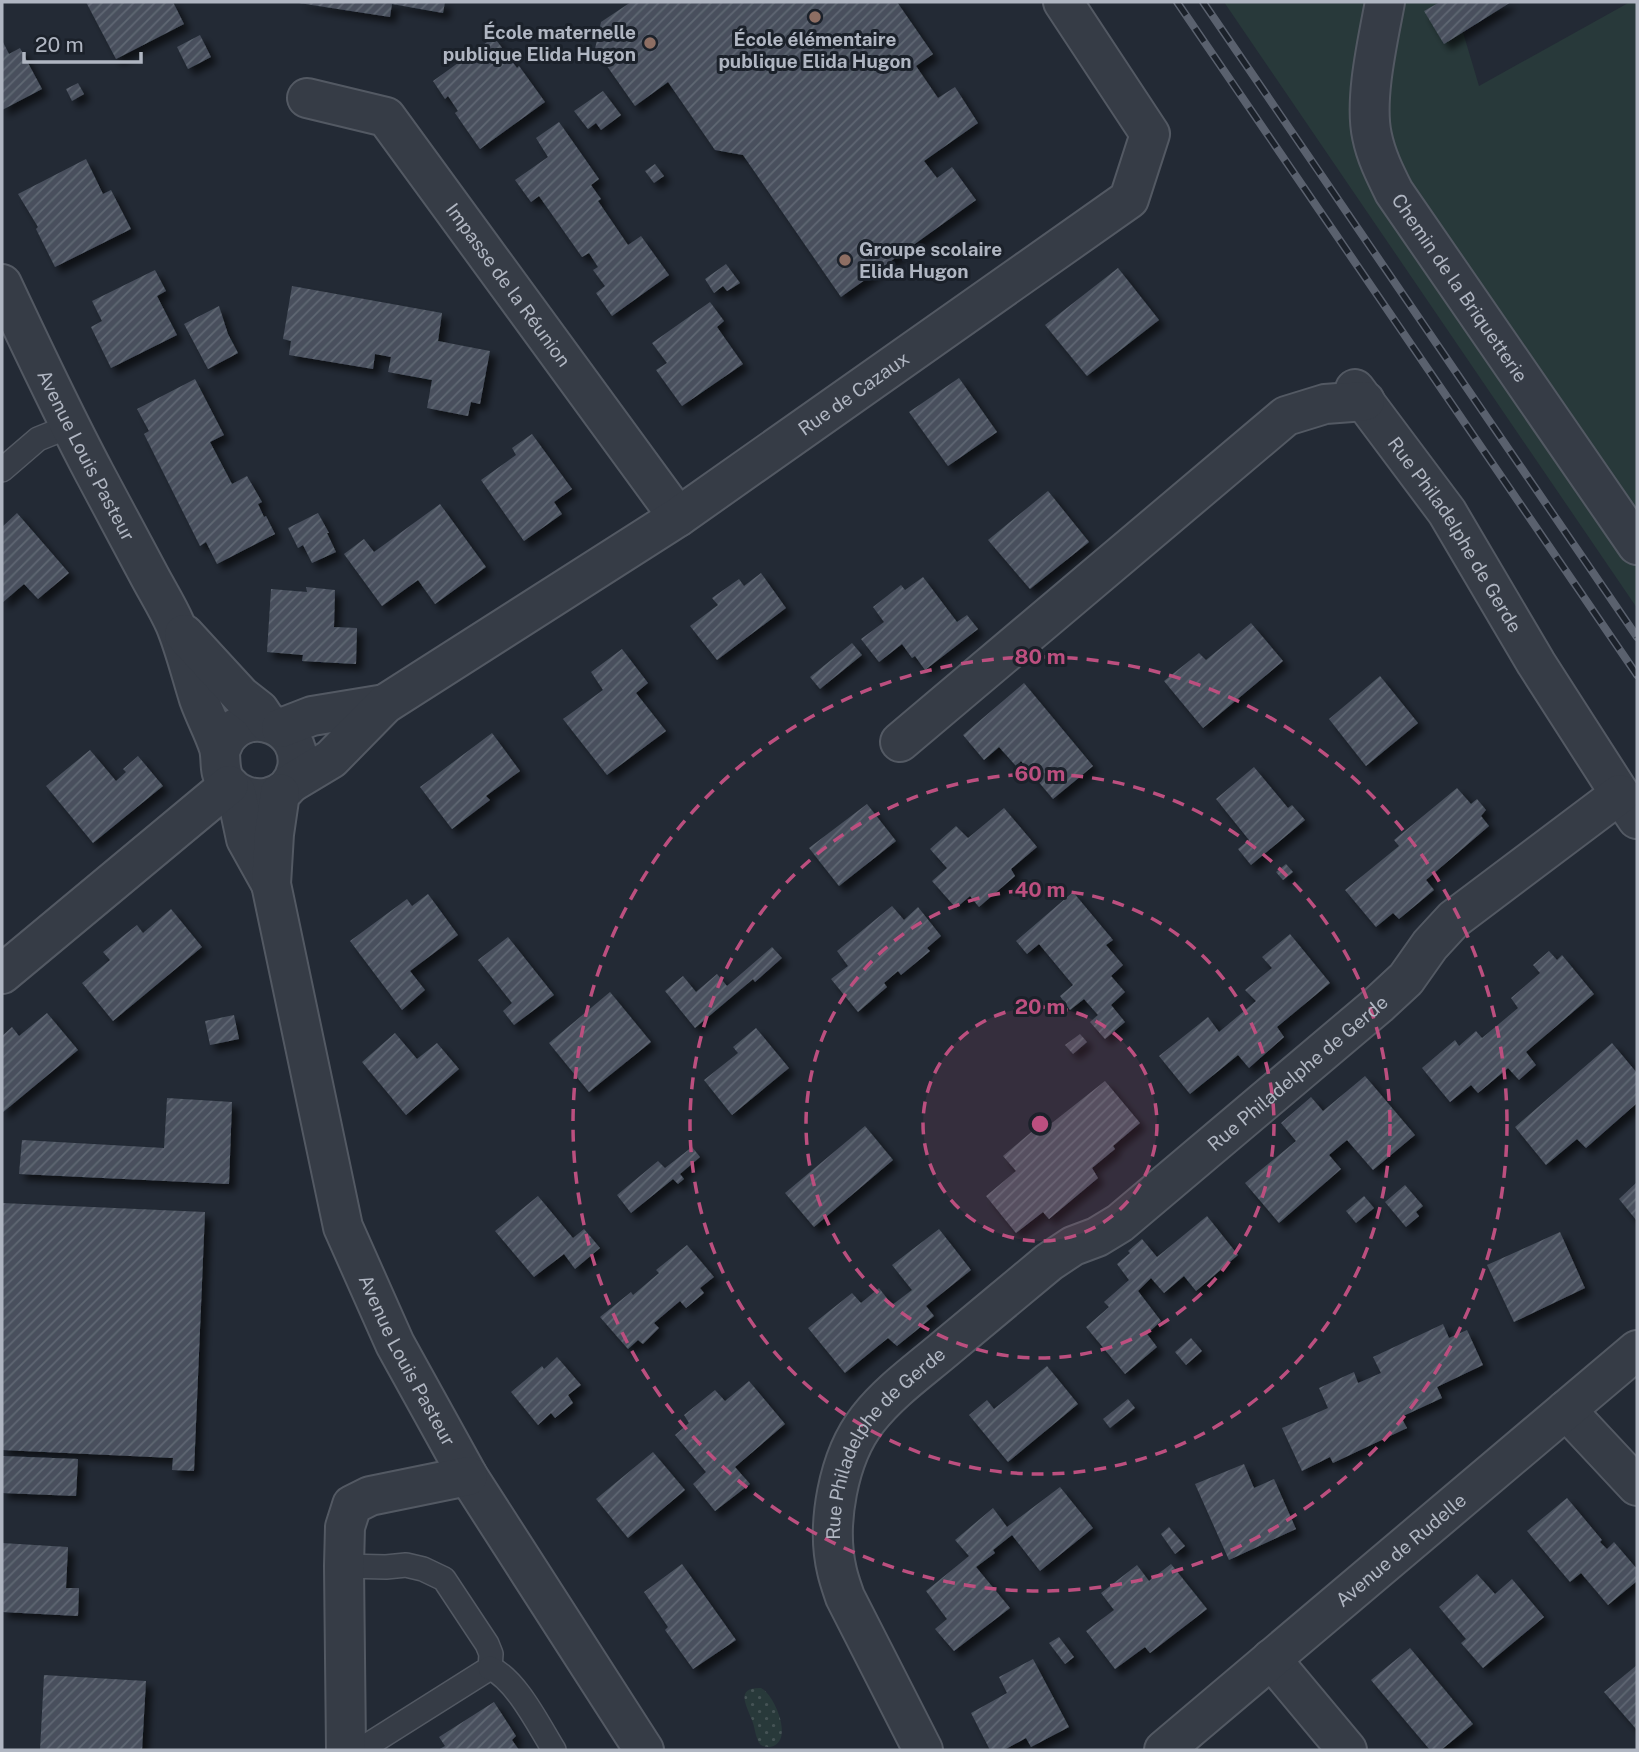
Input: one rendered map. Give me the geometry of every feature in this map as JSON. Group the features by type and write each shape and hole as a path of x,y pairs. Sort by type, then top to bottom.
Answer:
{"street":[{"name":"Rue de Cazaux","path":"285,788 331,760 385,704 678,517 1129,199 1150,134 1063,2"},
{"name":"Chemin de la Briquetterie","path":"1385,2 1369,112 1371,135 1379,162 1394,192 1637,545"},
{"name":"Impasse de la Réunion","path":"307,98 386,117 678,517"},
{"name":"Avenue Louis Pasteur","path":"2,284 70,426 175,624 228,776 246,839 271,884"},
{"name":"Rue Philadelphe de Gerde","path":"900,742 1286,416 1360,395 1447,512 1536,663 1628,806 1454,919 1430,945 1406,979 1378,1005 1131,1214 1097,1237 1073,1246 1049,1262 895,1390 867,1419 851,1446 840,1477 833,1539 837,1571 845,1597 923,1750"},
{"name":"Avenue Louis Pasteur","path":"175,624 241,695 274,725"},
{"name":"Rue de Cazaux","path":"274,725 385,704"},
{"path":"252,721 274,725 292,739 297,753 297,768 285,788 265,799 250,798 228,776 226,737 238,727 252,721"},
{"path":"2,974 228,776"},
{"name":"Avenue Louis Pasteur","path":"285,788 274,834 271,884 343,1227 395,1344 468,1476 644,1750"},
{"name":"Avenue de Rudelle","path":"1164,1750 1637,1350"},
{"path":"1566,1410 1637,1486"},
{"path":"346,1750 344,1566 345,1527 352,1505 370,1496 468,1476"},
{"path":"1271,1659 1348,1750"}],"lane":[{"path":"2,470 38,439 70,426"},
{"path":"344,1566 406,1564 444,1579 487,1644 491,1654 490,1668"},
{"path":"360,1750 490,1668"},
{"path":"490,1668 499,1672 513,1686 554,1750"}],"shaded area":[{"path":"1224,2 1454,2 1479,86 1630,2 1637,2 1637,608"},
{"path":"761,1688 777,1709 782,1728 777,1744 770,1747 760,1744 745,1700 747,1691"}],"building":[{"path":"86,2 173,2 184,24 116,59"},
{"path":"299,2 445,2 443,13 392,4 390,17"},
{"path":"631,2 897,2 933,54 916,66 938,98 955,87 978,123 924,161 937,178 952,167 976,200 841,297 743,155 715,150 668,82 635,106 595,49 601,22"},
{"path":"1440,2 1511,2 1444,44 1424,11"},
{"path":"200,35 211,57 188,69 177,47"},
{"path":"494,37 545,102 480,149 455,113 458,111 448,96 445,99 433,81"},
{"path":"2,40 9,54 20,48 42,89 2,110"},
{"path":"78,83 84,94 72,101 66,89"},
{"path":"603,91 621,115 601,130 596,123 588,129 574,111"},
{"path":"559,122 599,179 591,185 601,199 598,201 628,245 641,236 669,275 612,316 596,293 605,286 593,270 598,267 589,253 582,257 539,196 531,202 515,180 548,157 536,138"},
{"path":"86,159 103,194 111,190 131,229 55,267 36,229 38,227 18,194"},
{"path":"655,164 664,176 654,183 645,171"},
{"path":"726,264 740,283 727,291 723,286 714,293 705,279"},
{"path":"1118,268 1159,320 1087,376 1045,325"},
{"path":"155,270 166,291 157,296 177,335 111,368 91,327 102,321 92,301"},
{"path":"292,286 442,313 438,341 490,351 480,404 471,402 468,416 427,408 432,380 388,372 391,357 375,354 373,369 289,355 291,341 283,339"},
{"path":"710,302 724,321 717,327 743,364 682,406 656,370 667,363 652,343"},
{"path":"219,306 228,334 238,353 208,369 184,324"},
{"path":"959,378 997,432 948,466 909,412"},
{"path":"195,379 224,435 210,442 232,484 247,476 262,502 258,504 264,517 266,516 275,534 217,564 206,542 200,546 144,434 149,431 137,409"},
{"path":"532,434 572,489 554,502 562,514 524,541 481,480 516,455 512,448"},
{"path":"1048,491 1089,542 1030,589 988,540"},
{"path":"440,504 486,567 435,604 418,580 382,606 344,554 364,539 374,552"},
{"path":"17,513 69,573 38,599 24,584 2,603 2,527"},
{"path":"318,513 336,552 312,563 303,545 298,548 288,528"},
{"path":"761,573 786,608 717,660 690,626 718,605 712,598 739,579 744,586"},
{"path":"923,577 957,622 967,615 978,629 925,670 902,644 879,662 861,639 884,622 873,607 901,585 905,590"},
{"path":"306,587 335,590 334,627 357,628 356,664 302,661 303,655 267,652 271,589 307,592"},
{"path":"1251,623 1283,661 1203,728 1164,681 1199,653 1206,660"},
{"path":"852,643 862,655 820,689 810,677"},
{"path":"622,649 648,683 636,693 666,731 607,775 563,719 603,690 591,672"},
{"path":"1380,676 1418,723 1366,766 1329,719"},
{"path":"1024,683 1093,766 1053,799 1021,761 1016,766 999,747 984,760 963,735"},
{"path":"492,733 520,771 486,796 490,800 452,829 420,787"},
{"path":"90,750 116,781 126,772 123,769 138,756 163,786 93,843 46,786"},
{"path":"1254,767 1288,808 1292,805 1305,820 1251,865 1238,849 1249,840 1216,799"},
{"path":"1457,788 1471,804 1477,799 1486,810 1481,816 1489,826 1426,880 1434,890 1399,919 1393,913 1376,927 1345,890 1399,846 1394,840"},
{"path":"867,804 896,841 839,886 809,848"},
{"path":"1004,808 1037,847 1011,869 1015,876 979,907 970,896 956,908 932,881 947,868 930,849 956,826 968,838"},
{"path":"1286,864 1293,872 1283,880 1276,872"},
{"path":"1073,892 1113,940 1106,945 1123,965 1111,976 1125,992 1111,1005 1125,1022 1105,1039 1090,1022 1098,1015 1084,999 1070,1010 1060,996 1073,985 1039,944 1027,954 1016,941"},
{"path":"428,894 458,935 410,971 425,990 402,1010 350,941 407,899 412,906"},
{"path":"892,906 904,920 918,907 941,936 927,948 930,951 901,975 898,971 884,983 887,987 858,1012 831,979 848,966 837,951"},
{"path":"171,909 202,947 113,1021 82,983 110,960 103,952 137,925 143,933"},
{"path":"1290,934 1330,983 1277,1027 1284,1037 1249,1068 1238,1055 1190,1094 1159,1056 1208,1017 1219,1032 1256,1001 1245,990 1272,968 1262,957"},
{"path":"508,937 554,995 514,1025 503,1011 512,1003 478,960"},
{"path":"772,947 782,958 695,1028 665,991 683,976 696,992 717,974 727,986"},
{"path":"1549,951 1557,960 1562,955 1594,994 1526,1052 1536,1065 1519,1080 1508,1068 1478,1093 1471,1085 1450,1102 1422,1068 1455,1040 1459,1046 1476,1031 1482,1038 1518,1008 1511,998 1540,973 1533,965"},
{"path":"610,992 651,1042 589,1092 549,1043"},
{"path":"47,1013 78,1050 2,1113 2,1036 12,1027 19,1036"},
{"path":"234,1015 239,1039 210,1045 205,1021"},
{"path":"756,1028 789,1068 732,1115 704,1080 738,1053 733,1047"},
{"path":"395,1033 417,1059 437,1043 459,1069 406,1115 362,1062"},
{"path":"1080,1034 1087,1042 1073,1054 1065,1045"},
{"path":"1612,1043 1637,1073 1637,1103 1586,1148 1577,1139 1546,1165 1515,1127"},
{"path":"1365,1076 1415,1135 1373,1170 1347,1140 1329,1155 1341,1169 1279,1223 1245,1183 1296,1141 1281,1123 1311,1097 1323,1111"},
{"path":"1105,1081 1140,1123 1092,1168 1098,1178 1049,1219 1043,1212 1016,1233 986,1196 1016,1171 1003,1156 1035,1129 1038,1134"},
{"path":"167,1098 232,1102 229,1184 19,1174 22,1140 164,1148"},
{"path":"865,1126 893,1160 814,1227 785,1193"},
{"path":"692,1147 700,1157 680,1174 684,1179 678,1184 673,1179 631,1213 617,1195 658,1161 665,1168"},
{"path":"1637,1182 1637,1221 1619,1199"},
{"path":"1405,1185 1423,1206 1416,1212 1419,1216 1406,1227 1385,1202"},
{"path":"538,1196 573,1238 584,1229 600,1248 575,1269 564,1254 534,1277 495,1231"},
{"path":"1364,1196 1374,1208 1356,1223 1346,1211"},
{"path":"2,1203 205,1212 194,1471 172,1470 173,1458 2,1450"},
{"path":"1207,1216 1238,1255 1196,1291 1184,1276 1164,1293 1151,1278 1138,1291 1161,1321 1147,1334 1157,1347 1125,1374 1086,1327 1109,1307 1104,1302 1129,1280 1117,1264 1142,1239 1157,1257"},
{"path":"939,1229 971,1270 926,1306 934,1316 897,1346 888,1338 845,1373 808,1328 852,1293 861,1303 879,1288 892,1305 912,1290 892,1265"},
{"path":"1560,1232 1585,1288 1514,1322 1487,1265"},
{"path":"687,1245 714,1277 700,1288 704,1293 686,1308 680,1301 654,1323 659,1328 643,1344 638,1340 628,1349 600,1317 631,1292 633,1295 659,1273 656,1270"},
{"path":"1443,1324 1449,1338 1467,1330 1483,1365 1437,1387 1442,1398 1401,1417 1407,1428 1333,1463 1330,1457 1302,1471 1282,1428 1328,1408 1319,1388 1354,1372 1358,1383 1381,1373 1373,1357"},
{"path":"1191,1338 1202,1351 1186,1365 1175,1352"},
{"path":"557,1357 581,1385 568,1395 573,1403 555,1418 551,1413 538,1425 511,1392"},
{"path":"1047,1366 1078,1404 1008,1462 969,1415 987,1400 994,1409"},
{"path":"749,1381 785,1424 735,1467 750,1484 715,1511 693,1484 706,1472 675,1435 689,1423 684,1415 715,1390 725,1401"},
{"path":"1128,1399 1135,1408 1110,1428 1103,1419"},
{"path":"653,1452 685,1490 628,1538 596,1499"},
{"path":"2,1456 78,1459 76,1496 2,1493"},
{"path":"1244,1464 1254,1488 1274,1479 1296,1529 1229,1560 1195,1484"},
{"path":"1060,1487 1093,1528 1040,1571 1012,1535 993,1550 995,1553 976,1567 1010,1608 954,1651 935,1629 947,1619 926,1591 969,1556 955,1540 993,1508 1007,1527"},
{"path":"1567,1498 1602,1540 1600,1542 1607,1549 1614,1542 1637,1569 1637,1581 1608,1605 1581,1573 1570,1582 1527,1531"},
{"path":"1169,1527 1185,1546 1175,1554 1161,1534"},
{"path":"2,1543 68,1547 66,1588 79,1588 78,1616 2,1612"},
{"path":"682,1564 736,1640 693,1669 665,1630 668,1627 644,1592"},
{"path":"1171,1564 1207,1609 1150,1653 1145,1647 1115,1669 1086,1631 1114,1610 1101,1593 1137,1565 1149,1581"},
{"path":"1477,1574 1495,1594 1512,1579 1544,1617 1483,1668 1461,1643 1466,1639 1439,1607"},
{"path":"1059,1637 1074,1657 1065,1664 1049,1643"},
{"path":"1410,1648 1473,1724 1441,1750 1430,1750 1371,1680"},
{"path":"1033,1659 1069,1727 1031,1747 1026,1738 1004,1750 990,1750 971,1713 1007,1693 999,1677"},
{"path":"1637,1665 1637,1730 1604,1692"},
{"path":"44,1675 146,1681 142,1750 40,1750"},
{"path":"494,1702 516,1736 512,1740 519,1750 438,1750 445,1746 439,1737"}],"railway":[{"path":"1177,2 1637,675"},
{"path":"1203,2 1637,637"}],"place":[{"name":"École élémentaire publique Elida Hugon","path":"815,17"},
{"name":"École maternelle publique Elida Hugon","path":"650,43"},
{"name":"Groupe scolaire Elida Hugon","path":"845,260"}]}
